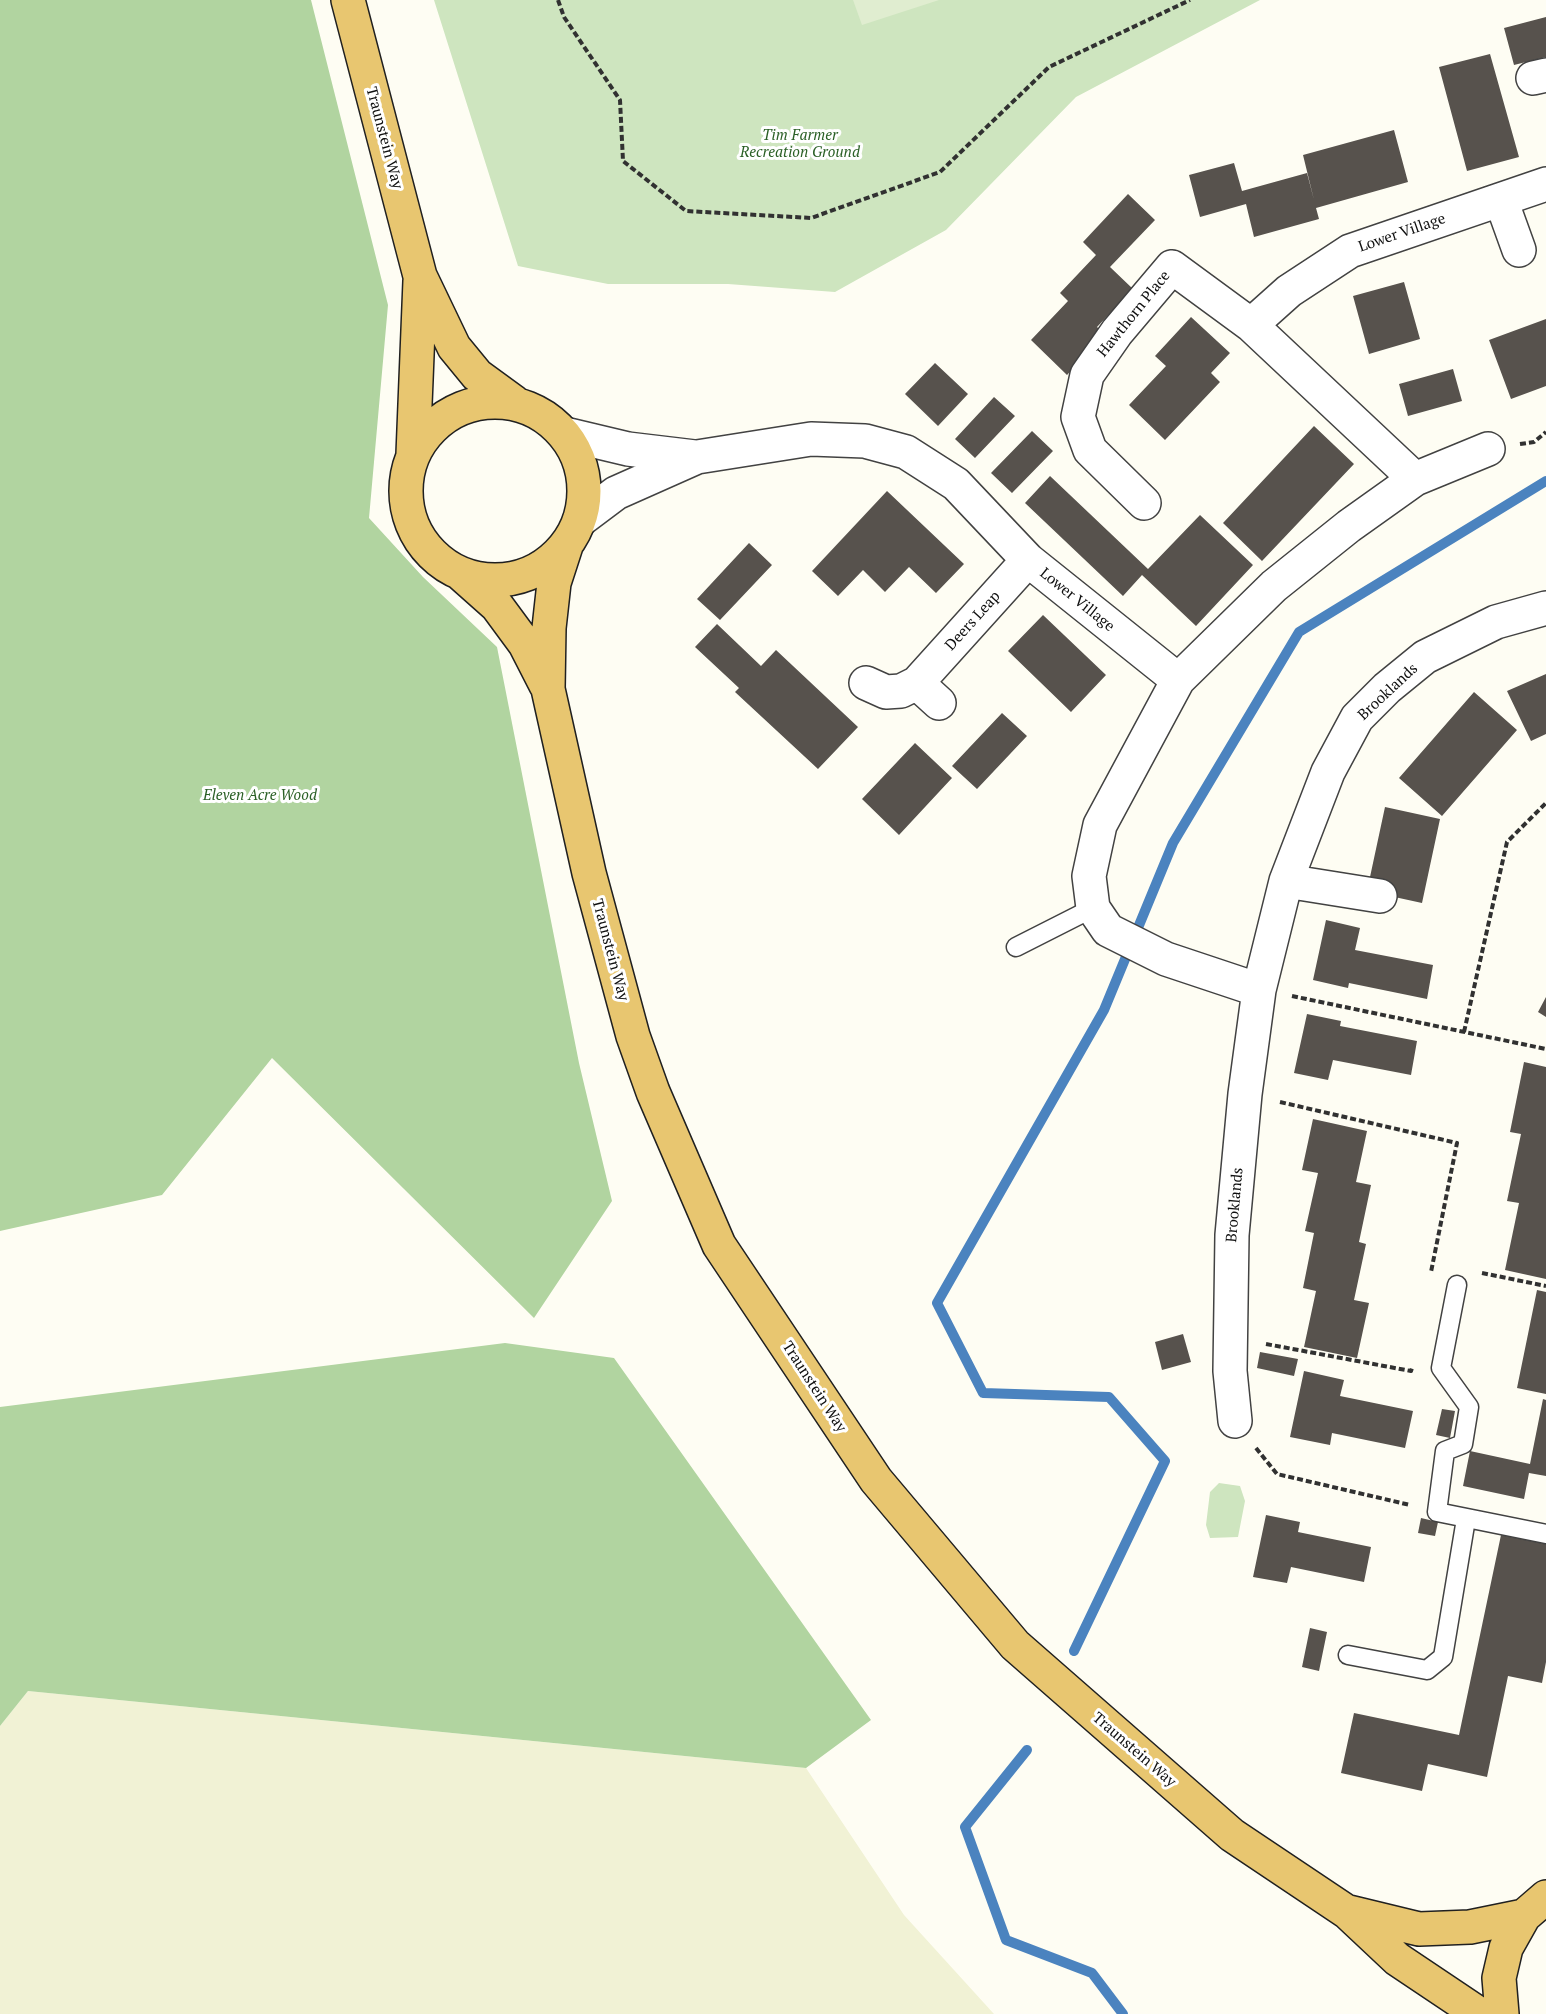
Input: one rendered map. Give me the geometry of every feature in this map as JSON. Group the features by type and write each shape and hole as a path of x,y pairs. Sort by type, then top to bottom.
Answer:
{"highway":[{"name":"Traunstein Way","path":"348,0 420,276 454,346 477,375 514,402"},
{"name":"Traunstein Way","path":"413,454 420,276"},
{"path":"483,401 514,402 542,414 565,434 580,461 585,490 573,533 545,566 518,578 489,580 461,574 436,560 418,537 407,510 405,481 413,454 430,428 454,410 483,401"},
{"name":"Traunstein Way","path":"573,533 554,584 549,628 548,689 589,873 633,1036 653,1092 719,1245 876,1480 1015,1645 1232,1835 1347,1912 1397,1959 1479,2014"},
{"name":"Traunstein Way","path":"461,574 497,606 525,644 548,689"},
{"name":"Traunstein Way","path":"1347,1912 1419,1929 1470,1927 1535,1906"},
{"path":"1502,2014 1499,1978 1506,1948 1535,1906"}],"street":[{"name":"Lower Village","path":"1251,325 1289,291 1350,251 1546,184"},
{"path":"1501,200 1519,250"},
{"name":"Hawthorn Place","path":"1144,504 1090,450 1078,417 1088,375 1117,332 1172,267 1251,325"},
{"path":"1251,325 1415,479"},
{"name":"Lower Village","path":"565,434 628,449 697,457"},
{"name":"Lower Village","path":"573,533 616,493 697,457 812,439 865,441 906,452 956,484 1028,560 1178,680"},
{"path":"1259,990 1166,959 1100,919 1089,876 1100,825 1178,680 1274,586 1349,526 1415,479 1488,449"},
{"name":"Deers Leap","path":"867,683 886,692 928,693 1028,560"},
{"name":"Brooklands","path":"1235,1421 1230,1371 1232,1235 1245,1094 1259,990 1286,881 1328,772 1357,718 1387,688 1425,657 1496,622 1546,608"},
{"path":"1286,881 1380,896"}],"lane":[{"path":"1016,947 1100,919"},
{"path":"1457,1286 1441,1368 1469,1407 1462,1444 1445,1451 1437,1512 1546,1534"},
{"path":"1347,1655 1427,1670 1443,1657 1466,1519"}],"path":[{"path":"558,0 564,17 620,100 623,161 686,211 811,218 940,172 1049,67 1190,0"},
{"path":"1464,1032 1507,842 1546,803"},
{"path":"1259,990 1546,1049"},
{"path":"1245,1094 1457,1143 1429,1284"},
{"path":"1433,1262 1445,1264"},
{"path":"1478,1272 1546,1286"},
{"path":"1230,1336 1411,1371 1413,1360"},
{"path":"1235,1421 1277,1474 1437,1512"}],"green space":[{"name":"Eleven Acre Wood","path":"0,0 311,0 388,305 369,518 423,577 497,647 579,1063 612,1201 534,1318 272,1058 162,1195 0,1231"},
{"name":"Tim Farmer Recreation Ground","path":"434,0 1260,0 1076,97 946,230 835,292 728,284 608,284 518,266"},
{"path":"853,0 939,0 862,25"},
{"path":"505,1343 614,1358 871,1720 806,1768 28,1691 0,1726 0,1407"},
{"path":"1219,1483 1240,1486 1245,1501 1238,1537 1210,1538 1206,1525 1210,1492"},
{"path":"28,1691 806,1768 904,1915 994,2014 0,2014 0,1726"}],"building":[{"path":"1546,17 1546,57 1514,65 1504,28"},
{"path":"1490,54 1519,157 1467,171 1439,67"},
{"path":"1394,130 1408,182 1316,208 1319,219 1254,237 1246,204 1200,217 1189,175 1234,163 1242,191 1307,173 1314,200 1303,155"},
{"path":"1128,194 1155,220 1110,267 1133,289 1097,327 1105,335 1067,375 1031,340 1068,301 1060,293 1096,255 1083,242"},
{"path":"1404,282 1420,339 1369,354 1353,296"},
{"path":"1191,317 1230,353 1211,373 1220,382 1165,440 1129,405 1166,366 1155,356"},
{"path":"1546,319 1546,386 1511,399 1489,340"},
{"path":"935,363 968,394 938,426 905,394"},
{"path":"1453,369 1462,401 1408,416 1399,384"},
{"path":"994,397 1015,416 975,458 955,439"},
{"path":"1314,426 1354,464 1262,561 1223,523"},
{"path":"1032,431 1053,451 1012,493 991,473"},
{"path":"1050,476 1148,569 1200,515 1253,565 1196,626 1142,575 1123,596 1025,503"},
{"path":"887,491 964,564 936,593 909,567 885,592 863,570 838,596 812,571"},
{"path":"749,543 772,565 720,620 697,599"},
{"path":"1043,615 1106,675 1071,712 1008,651"},
{"path":"717,624 761,666 776,650 858,727 818,769 735,692 739,688 695,647"},
{"path":"1546,674 1546,734 1531,741 1507,691"},
{"path":"1474,692 1517,730 1442,816 1399,778"},
{"path":"1002,713 1027,736 977,789 952,766"},
{"path":"915,743 952,778 899,835 862,799"},
{"path":"1385,807 1440,819 1422,903 1367,891"},
{"path":"1326,920 1360,928 1355,950 1433,965 1427,999 1349,983 1348,988 1313,980"},
{"path":"1546,997 1546,1017 1538,1012"},
{"path":"1307,1014 1341,1021 1340,1026 1417,1041 1411,1075 1333,1060 1328,1080 1294,1073"},
{"path":"1524,1062 1546,1067 1546,1279 1505,1270 1519,1203 1507,1201 1521,1134 1510,1132"},
{"path":"1313,1119 1367,1131 1356,1182 1371,1185 1359,1242 1366,1244 1354,1300 1369,1303 1357,1358 1304,1347 1316,1291 1303,1288 1314,1233 1305,1231 1318,1173 1302,1170"},
{"path":"1537,1290 1546,1292 1546,1394 1517,1388"},
{"path":"1183,1334 1191,1362 1162,1370 1155,1342"},
{"path":"1260,1352 1298,1359 1294,1376 1257,1368"},
{"path":"1304,1371 1344,1380 1340,1396 1413,1411 1405,1448 1332,1433 1330,1445 1290,1437"},
{"path":"1543,1399 1546,1400 1546,1476 1529,1473 1524,1499 1463,1486 1470,1451 1530,1464"},
{"path":"1442,1409 1455,1411 1450,1438 1436,1435"},
{"path":"1266,1515 1300,1522 1298,1532 1371,1547 1364,1582 1291,1567 1287,1583 1253,1577"},
{"path":"1421,1518 1438,1522 1435,1536 1418,1533"},
{"path":"1501,1535 1546,1544 1546,1662 1542,1683 1508,1676 1487,1777 1428,1764 1422,1791 1341,1773 1354,1713 1459,1735"},
{"path":"1310,1628 1327,1632 1319,1671 1302,1667"}],"waterway":[{"path":"1074,1651 1165,1461 1109,1397 983,1393 937,1303 1104,1010 1173,843 1299,632 1546,481"},
{"path":"1027,1750 965,1827 1006,1940 1092,1973 1123,2014"}]}
